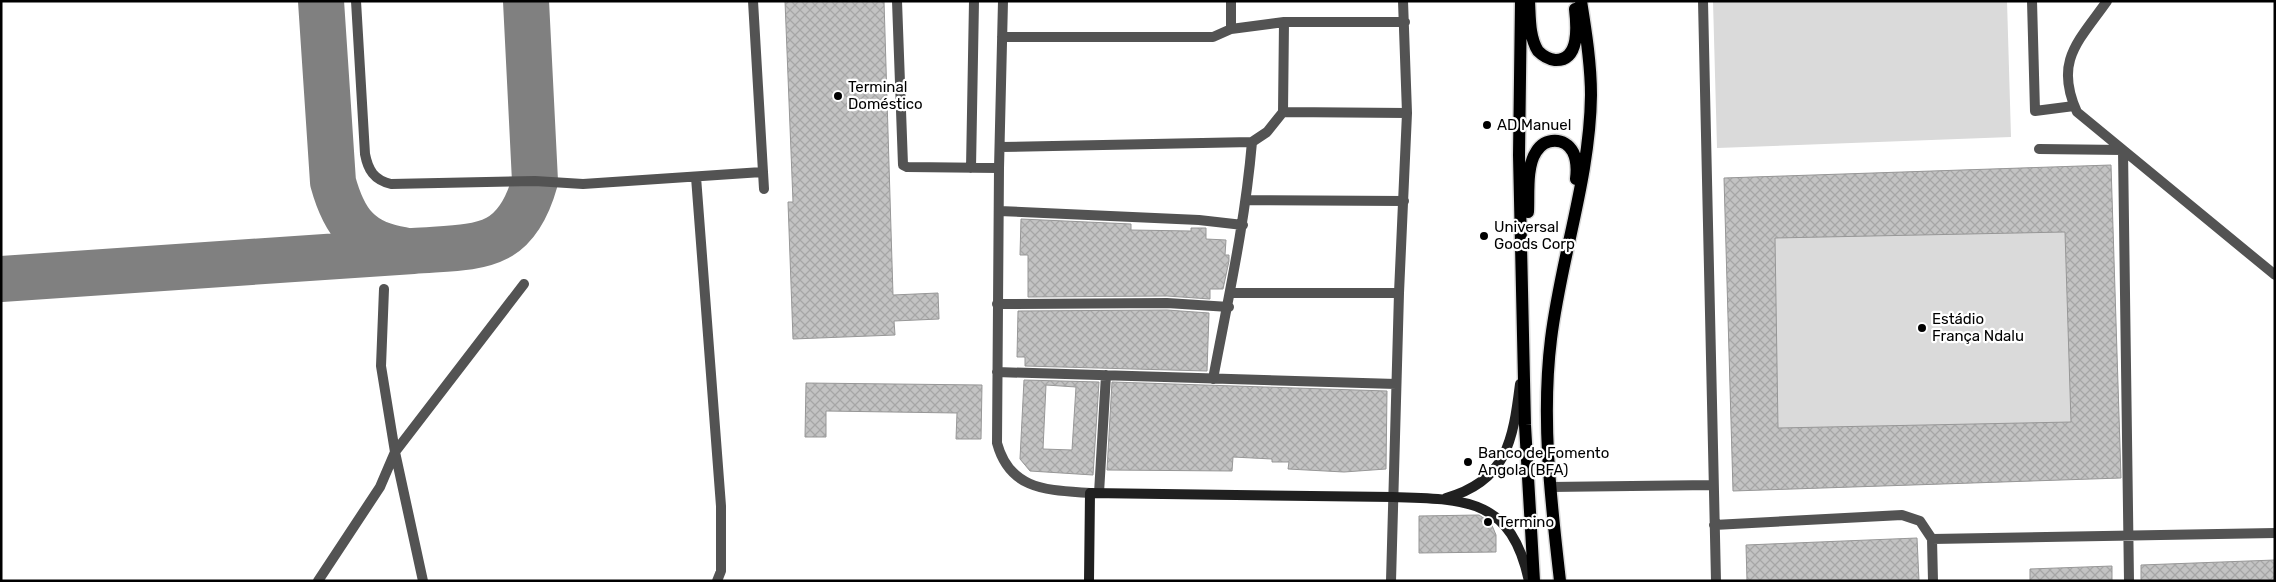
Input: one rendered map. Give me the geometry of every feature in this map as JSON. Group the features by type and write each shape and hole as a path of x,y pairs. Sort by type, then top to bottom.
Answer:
{"main road":[{"path":"1521,1 1519,155 1523,279 1524,425 1534,581"},
{"path":"1529,1 1531,31 1536,46 1546,58 1556,60 1566,57 1574,48 1576,35 1575,1"},
{"path":"1560,581 1550,487 1547,374 1551,337 1584,166 1591,96 1588,43 1581,1"},
{"path":"1523,279 1532,162 1539,148 1552,140 1562,141 1568,146 1573,153 1577,170 1562,278"}],"street":[{"path":"356,1 365,154 368,167 381,182 391,184 535,181 583,184 762,172"},
{"path":"753,1 764,189"},
{"path":"897,1 902,163 907,167 999,168"},
{"path":"972,168 974,1"},
{"path":"1003,1 997,304 997,443 1001,456 1007,466 1017,477 1028,484 1046,489 1094,493 1443,498 1473,504 1491,512 1504,524 1516,540 1529,581"},
{"path":"1231,1 1231,29"},
{"path":"1390,581 1407,113 1403,1"},
{"path":"1704,1 1716,581"},
{"path":"2032,1 2036,111 2074,106"},
{"path":"2108,1 2071,54 2066,74 2069,96 2076,112 2275,275"},
{"path":"1002,37 1213,37 1231,29 1284,22 1405,22"},
{"path":"1000,147 1252,142 1267,132 1283,112 1284,22"},
{"path":"1283,112 1407,113"},
{"path":"1213,379 1232,292 1247,200 1252,142"},
{"path":"2039,149 2123,150"},
{"path":"2123,150 2129,581"},
{"path":"696,177 721,506 722,554 721,571 717,581"},
{"path":"1247,200 1404,201"},
{"path":"999,211 1199,220 1243,225"},
{"path":"318,581 380,487 395,452 524,284"},
{"path":"384,289 381,366 395,452 423,581"},
{"path":"1232,292 1399,293"},
{"path":"997,304 1167,303 1229,307"},
{"path":"1443,498 1465,492 1484,481 1499,466 1508,446 1513,424 1524,354"},
{"path":"997,372 1396,384"},
{"path":"1089,581 1094,493 1106,375"},
{"path":"1550,487 1713,485"},
{"path":"1714,525 1902,515 1920,521 1932,539 1933,581"},
{"path":"1932,539 2129,534 2275,533"}],"shaded area":[{"path":"1713,1 2007,1 2011,137 1717,148"},
{"name":"Estádio França Ndalu","path":"2111,165 2121,478 1733,491 1724,178"}],"building":[{"path":"785,1 884,1 893,295 938,293 939,319 894,321 895,335 793,339 788,202 793,202"},
{"path":"2111,165 2121,478 1733,491 1724,178","holes":["2065,232 2071,422 1778,428 1775,238"]},
{"path":"1021,219 1131,224 1131,230 1191,231 1191,228 1206,228 1206,239 1226,240 1225,255 1229,255 1229,261 1223,289 1210,289 1210,299 1167,296 1028,297 1028,255 1020,255"},
{"path":"1167,310 1209,313 1207,371 1025,366 1025,357 1017,357 1018,311"},
{"path":"1024,380 1099,382 1093,475 1030,471 1020,459","holes":["1046,385 1076,387 1072,450 1043,449"]},
{"path":"1112,382 1387,391 1386,469 1344,472 1288,469 1289,462 1272,462 1272,459 1233,457 1232,471 1107,470"},
{"path":"806,383 982,385 981,439 956,439 957,413 826,411 826,437 805,437"},
{"path":"1479,515 1491,523 1496,535 1496,552 1419,553 1419,516"},
{"path":"1917,538 1919,581 1747,581 1746,545"},
{"path":"2275,560 2275,581 2141,581 2141,565"},
{"path":"2112,566 2112,581 2030,581 2030,569"}],"taxiway":[{"path":"321,1 333,182 337,196 349,220 356,229 375,242 403,250"},
{"path":"1,279 456,248 474,246 491,241 516,222 527,204 535,181 526,1"}],"place":[{"name":"Terminal Doméstico","path":"838,96"},
{"name":"AD Manuel","path":"1487,125"},
{"name":"Universal Goods Corp","path":"1484,236"},
{"name":"Estádio França Ndalu","path":"1922,328"},
{"name":"Banco de Fomento Angola (BFA)","path":"1468,462"},
{"name":"Termino","path":"1488,522"}]}
